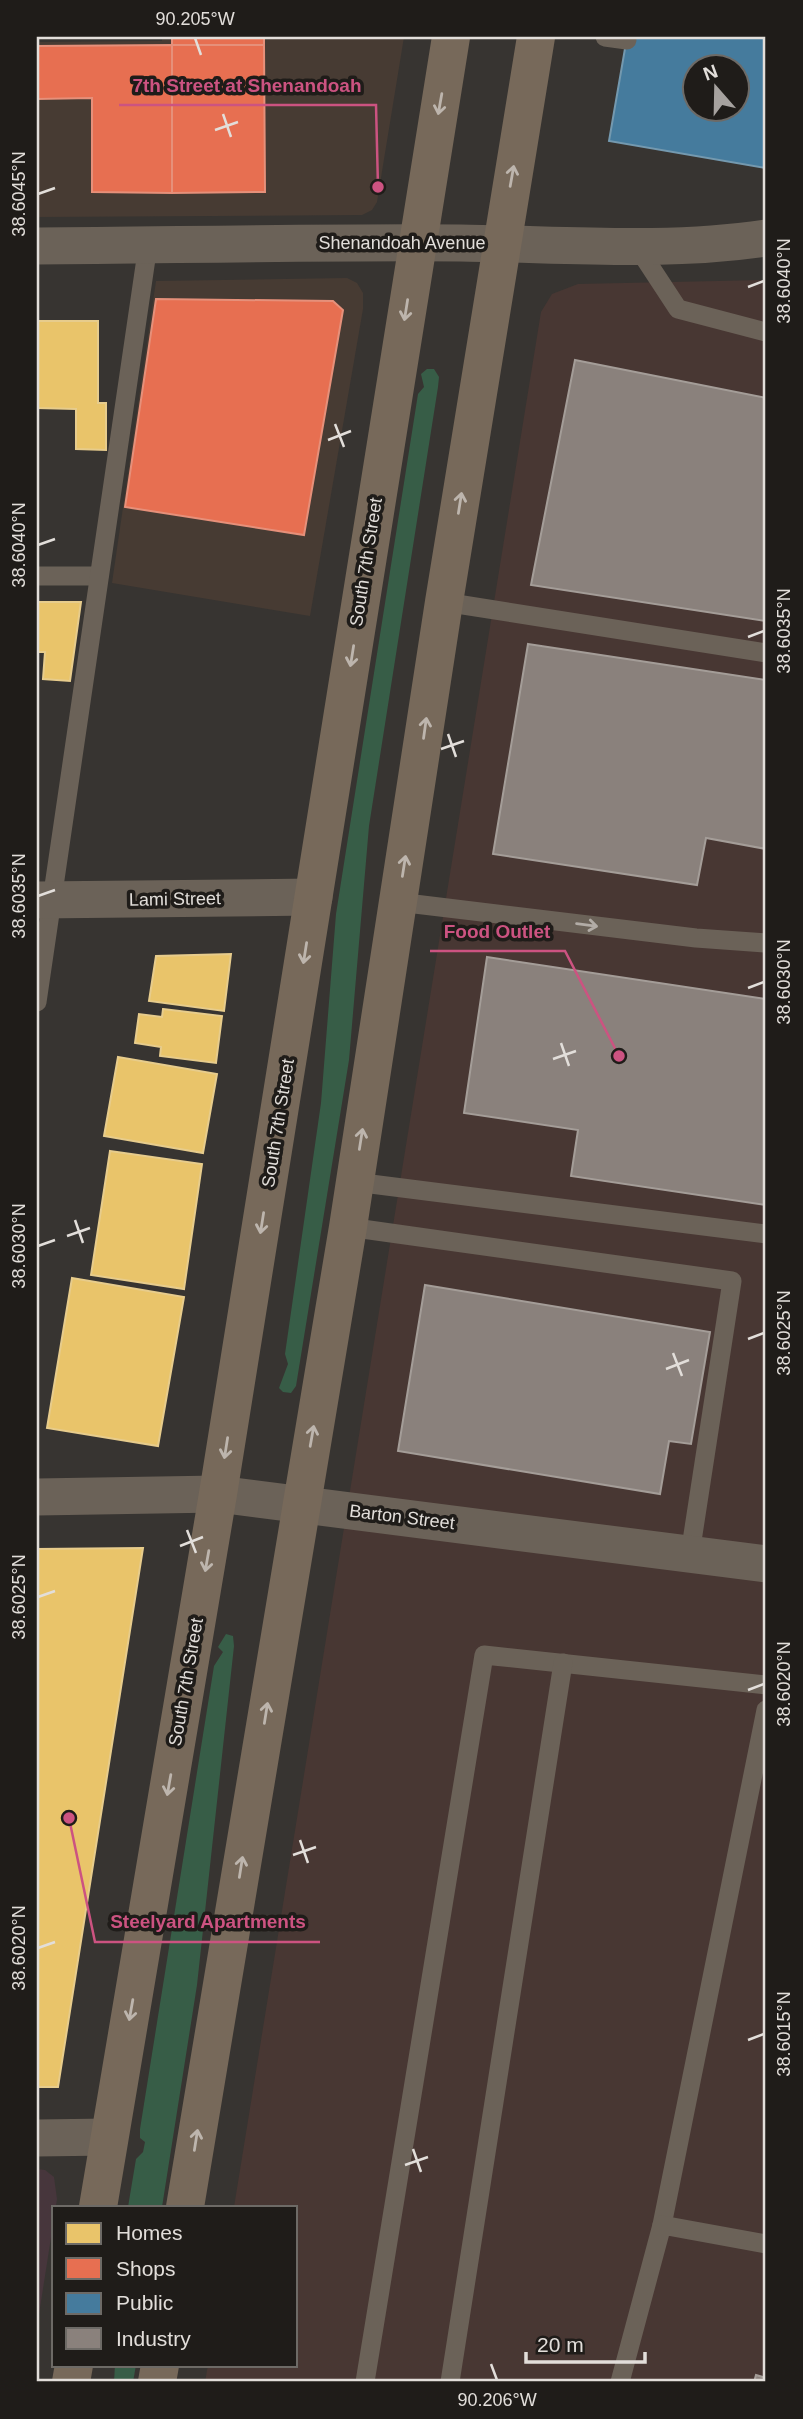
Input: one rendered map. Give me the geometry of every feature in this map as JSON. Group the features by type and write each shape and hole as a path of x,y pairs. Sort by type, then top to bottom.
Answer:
{"main road":[{"name":"South 7th Street","path":"98,2206 218,1494 451,37"},
{"path":"185,2206 348,1227 444,602 536,37"}],"street":[{"name":"Shenandoah Avenue","path":"37,246 501,243 638,248 727,244 766,238"},
{"name":"Lami Street","path":"45,900 314,897"},
{"name":"Barton Street","path":"37,1497 218,1494 766,1564"},
{"path":"37,2138 109,2137"}],"lane":[{"path":"605,37 627,40"},
{"path":"37,1002 45,900 99,576 148,245"},
{"path":"638,248 678,309 766,332"},
{"path":"37,576 99,576"},
{"path":"444,602 766,653"},
{"path":"398,902 696,938 766,943"},
{"path":"355,1182 766,1234"},
{"path":"348,1227 732,1281 690,1554"},
{"path":"365,2382 484,1655 766,1685"},
{"path":"450,2382 563,1663"},
{"path":"620,2382 662,2225 766,1710"},
{"path":"662,2225 766,2244"}],"shaded area":[{"path":"162,37 404,37 377,202 372,210 362,215 37,217 37,42 162,41"},
{"path":"347,278 357,283 363,293 363,309 310,616 112,583 156,281"},
{"path":"766,280 766,2382 205,2382 208,2366 298,2366 298,2206 234,2206 541,312 552,294 578,284"},
{"path":"37,2169 45,2170 54,2177 57,2199 56,2206 52,2206 52,2231 37,2327"}],"green space":[{"path":"427,369 434,369 439,377 438,387 369,826 349,1060 296,1386 291,1393 283,1392 279,1388 288,1364 285,1354 321,1103 336,914 418,394 424,387 421,374"},
{"path":"226,1634 233,1636 197,1985 162,2206 128,2206 136,2159 143,2152 145,2142 140,2138 140,2129 214,1666 223,1652 218,1647"},
{"path":"115,2366 136,2366 133,2382 114,2382"}],"building: Homes":[{"path":"37,321 98,321 98,403 106,403 106,450 76,449 76,409 37,408"},
{"path":"37,602 81,602 70,681 43,679 45,652 37,652"},
{"path":"231,954 224,1011 149,1001 156,956"},
{"path":"163,1009 222,1016 216,1063 160,1056 161,1047 135,1043 139,1014 162,1017"},
{"path":"118,1057 217,1074 203,1153 104,1136"},
{"path":"110,1151 202,1164 184,1289 91,1275"},
{"path":"72,1278 184,1297 158,1446 47,1428"},
{"path":"143,1548 58,2087 37,2087 37,1549"}],"building: Shops":[{"path":"172,37 264,37 264,45 172,45"},
{"path":"172,45 172,193 92,192 92,98 37,99 37,46"},
{"path":"172,45 264,45 265,192 172,193"},
{"path":"156,299 333,301 343,310 304,535 125,507"}],"building: Public":[{"path":"627,37 766,37 765,168 609,141"}],"building: Industry":[{"path":"575,360 766,398 766,621 531,585"},
{"path":"528,644 766,680 766,849 706,838 697,885 493,854"},
{"path":"487,957 766,999 766,1205 571,1176 578,1130 464,1113"},
{"path":"425,1285 710,1332 691,1444 669,1441 660,1494 398,1451"},
{"path":"756,2375 766,2378 766,2382 754,2382"}],"place":[{"name":"7th Street at Shenandoah","path":"378,187"},
{"name":"Food Outlet","path":"619,1056"},
{"name":"Steelyard Apartments","path":"69,1818"}]}
